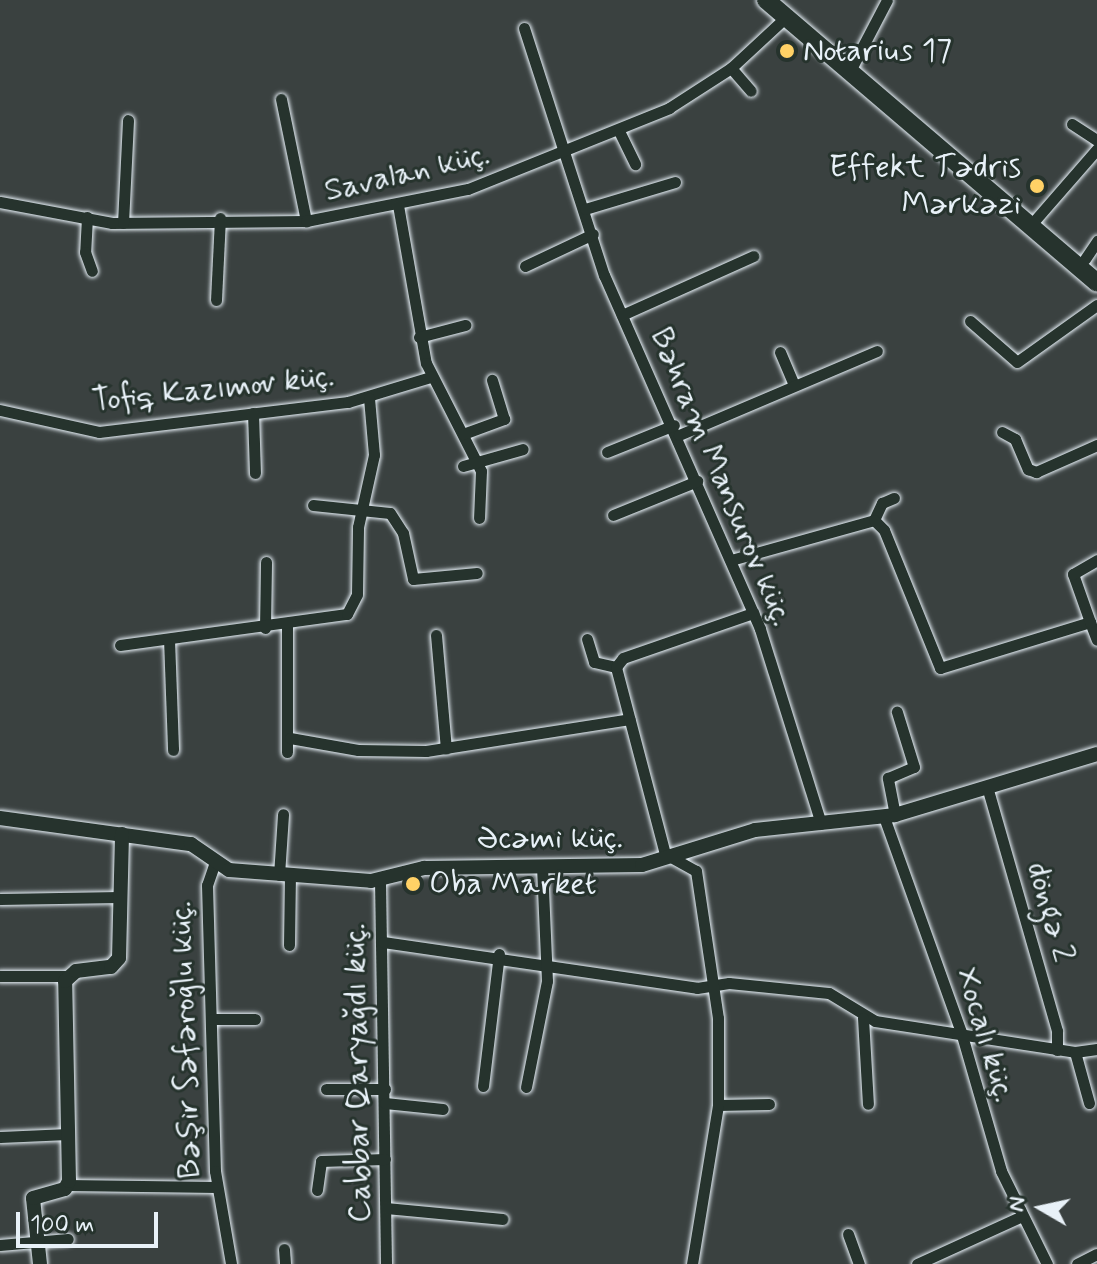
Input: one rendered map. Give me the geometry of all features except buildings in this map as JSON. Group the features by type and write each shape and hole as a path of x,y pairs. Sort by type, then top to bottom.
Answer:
{"main road":[{"path":"766,0 784,19 1097,283"},
{"path":"780,0 1091,264"}],"street":[{"path":"853,65 887,0"},
{"name":"Savalan küç.","path":"0,202 123,223 220,218 306,221 398,205 481,185 619,131 731,68 784,19"},
{"name":"Bəhram Mansurov küç.","path":"524,28 622,315 676,430 753,613 821,824"},
{"path":"731,68 751,91"},
{"path":"281,99 306,221"},
{"path":"123,223 128,120"},
{"path":"1072,124 1097,140"},
{"path":"619,131 635,164"},
{"path":"1036,219 1097,149"},
{"path":"585,209 675,182"},
{"path":"398,205 419,337 431,377 477,461 479,518"},
{"path":"87,217 92,271"},
{"path":"216,300 220,218"},
{"path":"525,266 593,234"},
{"path":"1091,264 1097,241"},
{"path":"622,315 753,256"},
{"path":"970,321 1017,362 1097,305"},
{"path":"419,337 465,325"},
{"path":"607,452 676,430 877,351"},
{"path":"780,352 794,385"},
{"name":"Tofiq Kazımov küç.","path":"0,410 91,432 369,398 431,377"},
{"path":"463,434 504,419 492,380"},
{"path":"120,645 336,620 353,606 358,527 367,507 375,443 369,398"},
{"path":"253,413 255,473"},
{"path":"1002,432 1015,439 1031,472 1097,445"},
{"path":"463,466 523,449"},
{"path":"613,515 697,481"},
{"path":"731,560 874,520 882,503 894,498"},
{"path":"313,505 367,507 397,523 413,579 477,573"},
{"path":"874,520 884,530 940,668 954,669 1090,622"},
{"path":"1097,560 1073,574 1097,640"},
{"path":"265,628 266,562"},
{"path":"616,667 623,658 753,613"},
{"path":"287,626 290,738 287,752"},
{"path":"436,635 446,749"},
{"path":"169,639 173,750"},
{"path":"587,639 594,662 616,667"},
{"path":"616,667 665,854 696,871 718,1018 718,1105 692,1264"},
{"name":"Xocalı küç.","path":"897,712 914,767 888,778 889,816 961,1032 992,1143 1022,1216 1047,1264"},
{"path":"290,738 358,750 446,749 630,719"},
{"name":"Əcəmi küç.","path":"0,818 191,844 229,870 380,881 416,868 632,866 755,830 889,816 988,790 1097,754"},
{"name":"döngə 2","path":"988,790 1057,1031 1057,1050"},
{"path":"283,814 289,945"},
{"path":"0,976 66,976 116,964 122,834"},
{"name":"Bəşir Səfəroğlu küç.","path":"215,862 207,885 216,1187 231,1264"},
{"path":"526,1087 547,981 543,962 542,867"},
{"name":"Cabbar Qaryağdı küç.","path":"380,881 386,1264"},
{"path":"0,899 119,897"},
{"path":"383,942 499,954 712,986 829,993 848,1001 863,1018 868,1104"},
{"path":"483,1086 499,954"},
{"path":"66,976 68,1185"},
{"path":"863,1018 1057,1050 1075,1052 1097,1049"},
{"path":"212,1019 255,1019"},
{"path":"1075,1052 1089,1103"},
{"path":"326,1089 385,1089"},
{"path":"385,1103 443,1109"},
{"path":"718,1105 769,1104"},
{"path":"0,1137 68,1134"},
{"path":"317,1190 321,1161 385,1159"},
{"path":"40,1264 35,1194 68,1185 216,1187"},
{"path":"386,1208 502,1219"},
{"path":"917,1264 1022,1216"},
{"path":"848,1234 859,1264"},
{"path":"0,1245 68,1239"},
{"path":"284,1249 285,1264"},
{"path":"1077,1264 1097,1254"}],"place":[{"name":"Notarius 17","path":"787,51"},
{"name":"Effekt Tədris Mərkəzi","path":"1037,186"},
{"name":"Oba Market","path":"413,884"}]}
